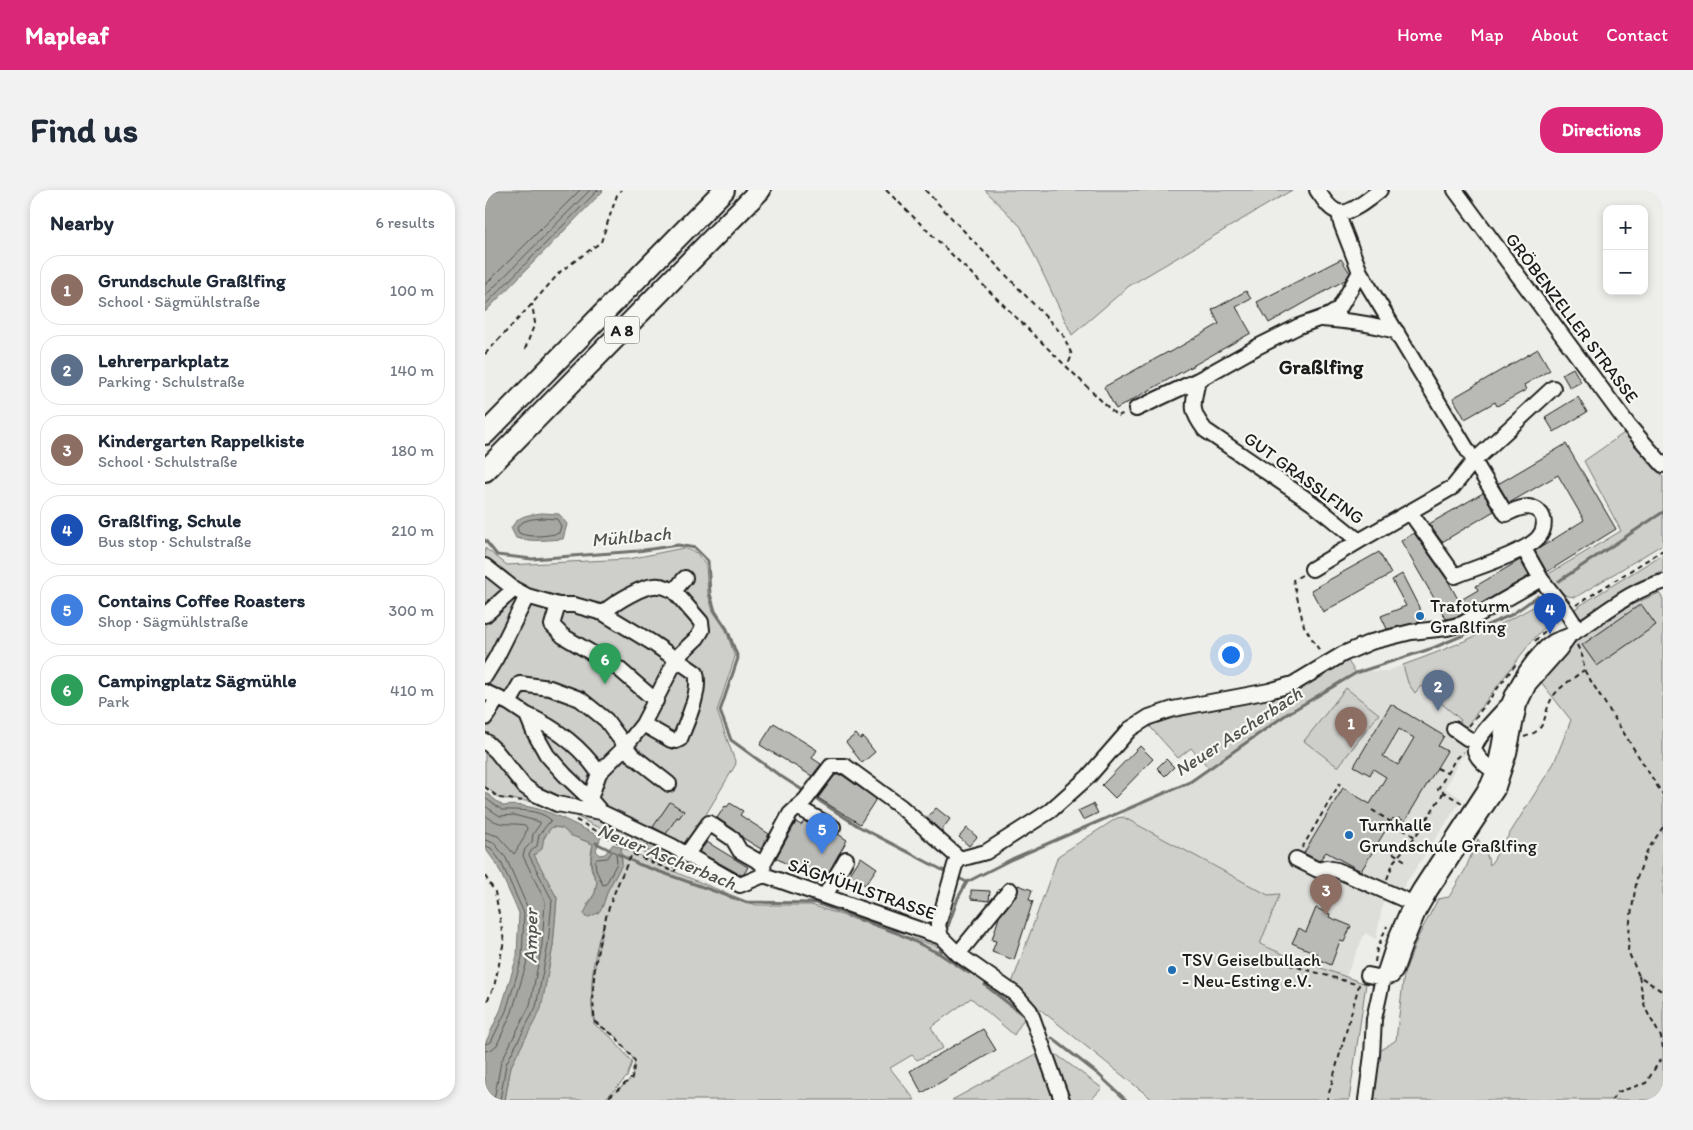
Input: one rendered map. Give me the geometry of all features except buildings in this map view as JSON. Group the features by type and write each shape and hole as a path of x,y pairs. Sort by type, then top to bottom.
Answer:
{"highway":[{"name":"A 8","path":"485,434 724,190"},
{"name":"A 8","path":"485,471 760,190"}],"street":[{"path":"1317,190 1328,205 1339,212 1349,212 1380,190"},
{"name":"GRÖBENZELLER STRASSE","path":"1455,190 1623,418 1662,465"},
{"path":"1339,212 1341,223 1360,272 1506,514 1522,508 1536,509 1544,520 1543,530 1538,538 1524,548 1455,576 1410,512"},
{"path":"1136,409 1198,380 1257,346 1339,309 1360,272"},
{"path":"1320,319 1357,323 1397,332"},
{"name":"GUT GRASSLFING","path":"1198,380 1193,408 1198,421 1205,430 1312,503 1359,541 1453,487 1473,462 1553,388"},
{"path":"1313,569 1359,541"},
{"path":"1524,548 1546,584 1566,611 1573,633"},
{"path":"485,566 514,589 527,596 558,605 574,605 603,612 696,673 697,684 689,717 680,739 677,741 671,740 643,724"},
{"path":"674,591 685,578"},
{"path":"1389,977 1418,912 1430,891 1497,790 1505,715 1520,680 1553,642 1573,633 1635,594 1663,582"},
{"path":"958,862 986,852 1050,811 1088,777 1130,729 1149,717 1173,709 1269,691 1293,684 1343,654 1371,642 1411,632 1447,628 1462,624 1546,584"},
{"path":"590,799 599,773 625,747 643,724 678,656 697,638 702,630 701,622 674,591 658,585 629,595 613,603 603,612"},
{"path":"485,616 514,589"},
{"path":"485,676 527,596"},
{"path":"558,605 552,625 555,630 619,669 656,700"},
{"path":"1366,1100 1396,938 1420,889 1488,785 1500,770 1512,738 1519,706 1529,684 1573,633"},
{"path":"485,718 497,698 520,684 550,688 580,699 605,720 632,755 669,784"},
{"path":"497,698 543,722 565,737 580,750 599,773"},
{"path":"1471,746 1510,702"},
{"path":"527,714 534,732 547,755 601,812"},
{"path":"1454,729 1467,738 1481,760 1500,770"},
{"path":"485,741 496,751 525,786 535,794 557,804 601,812 686,854 740,885 763,869 740,851 733,839 709,823 686,854"},
{"name":"SÄGMÜHLSTRASSE","path":"941,937 938,925 958,862 901,808 845,766 831,766 805,799 790,814 763,869 825,896 941,937 958,954 1015,994 1030,1011 1062,1100"},
{"path":"805,799 833,827"},
{"path":"825,896 846,859"},
{"path":"1296,859 1318,870 1326,868 1337,870 1412,903"},
{"path":"958,954 1010,890"},
{"path":"1368,975 1389,977"}],"path":[{"path":"485,354 561,271 601,242 617,195 621,190"},
{"path":"886,190 1117,416 1136,409"},
{"path":"925,190 1063,334 1072,355 1067,367"},
{"path":"525,349 535,323 532,304"},
{"path":"1566,611 1663,550"},
{"path":"1313,569 1293,580 1303,626 1328,664"},
{"path":"1573,633 1583,658 1584,670 1663,795"},
{"path":"1512,738 1520,738 1537,732 1544,723 1553,697 1559,689 1584,670"},
{"path":"1471,746 1456,758 1438,789 1473,808"},
{"path":"1437,768 1447,773"},
{"path":"1296,859 1340,783"},
{"path":"1385,891 1387,875 1393,861 1415,837 1444,792"},
{"path":"1373,810 1415,837"},
{"path":"1315,825 1319,827"},
{"path":"1663,827 1647,851 1637,878 1630,921 1628,951 1639,976 1645,1008 1661,1037 1663,1048"},
{"path":"1378,844 1407,862"},
{"path":"605,1100 632,1078 635,1061 616,1037 595,1022 592,1007 593,975 605,919 618,883 633,853 674,872 686,854"},
{"path":"485,876 495,892 504,940 494,987 485,1005"},
{"path":"1263,957 1359,985 1327,1100"},
{"path":"1639,976 1663,992"},
{"path":"1612,1100 1618,1092 1645,1083 1663,1055"}],"shaded area":[{"path":"985,190 1292,190 1129,286 1072,335 1021,227"},
{"path":"1627,431 1663,477 1663,544 1576,597 1571,597 1558,591 1545,576 1621,531 1584,461"},
{"path":"485,548 507,565 629,559 683,548 697,553 706,566 708,594 713,611 726,630 735,657 717,711 736,764 674,868 652,858 611,831 593,825 564,810 543,803 499,798 485,786"},
{"path":"1663,554 1663,572 1633,584 1606,606 1590,616 1576,618 1574,614 1576,608"},
{"path":"1659,593 1663,599 1663,1100 1373,1100 1380,1051 1396,1040 1404,974 1418,937 1438,899 1449,897 1465,870 1478,839 1486,852 1490,865 1554,763 1571,720 1541,682 1579,638 1633,604"},
{"path":"1550,597 1557,613 1531,642 1466,727 1464,742 1466,754 1460,759 1445,788 1462,799 1394,901 1384,897 1376,939 1365,933 1345,978 1260,944 1279,894 1268,895 1123,817 1123,811 1190,782 1287,714 1356,673 1387,671 1431,655 1515,618"},
{"path":"1550,597 1557,613 1531,642 1463,731 1457,726 1461,720 1421,686 1415,693 1408,683 1403,665 1478,635"},
{"path":"1343,654 1356,673 1287,714 1209,768 1191,748 1178,758 1144,720 1269,691"},
{"path":"1346,688 1379,714 1338,767 1304,741"},
{"name":"TSV Geiselbullach - Neu-Esting e.V.","path":"1123,817 1268,895 1280,894 1260,944 1290,957 1366,984 1349,1100 1153,1100 1011,986 1058,856 1117,818"},
{"path":"551,827 562,828 570,835 593,844 591,863 592,872 597,881 595,893 587,905 602,908 608,890 622,864 621,847 682,875 756,905 811,905 948,950 1028,1012 1014,1035 971,998 931,1027 943,1048 917,1060 912,1055 890,1068 915,1100 605,1100 632,1078 635,1061 616,1037 595,1022 592,1009 594,1024 611,1037 632,1062 627,1077 604,1100 505,1100 511,1066 541,1007 553,946 557,898 534,855","holes":["604,923 593,975 592,1004 592,986 594,960"]},
{"path":"1040,1052 1057,1055 1102,1088 1091,1100 952,1100"}],"water":[{"path":"485,190 603,191 485,312"},
{"path":"542,513 559,514 567,524 563,539 533,540 516,538 511,528 517,520 528,515"},
{"name":"Amper","path":"485,792 503,806 516,805 541,810 601,837 596,850 599,855 605,854 613,844 621,847 622,864 608,890 602,908 598,913 589,917 585,917 584,913 595,893 597,881 594,876 591,858 593,844 570,835 562,828 552,827 544,837 542,849 534,855 557,898 553,946 541,1009 511,1066 505,1100 485,1100 485,1044 501,1009 517,956 519,913 497,865 485,848"}],"waterway":[{"name":"Neuer Ascherbach","path":"1559,581 1663,512"},
{"name":"Mühlbach","path":"485,540 497,555 532,559 638,551 678,545 695,548 708,561 710,594 715,611 727,629 738,658 720,711 731,740 807,793"},
{"name":"Neuer Ascherbach","path":"948,926 958,898 967,882 1012,859 1190,782 1287,714 1356,673 1433,648 1511,615 1538,596"},
{"path":"812,796 858,826 948,873"},
{"name":"Neuer Ascherbach","path":"596,843 610,850"},
{"name":"Neuer Ascherbach","path":"618,854 638,864 745,902 816,903 897,933 940,954 941,948"},
{"path":"956,877 967,882"},
{"path":"940,954 969,973"},
{"path":"985,985 1023,1015"},
{"path":"1052,1038 1098,1074 1126,1100"}],"place":[{"name":"Trafoturm Graßlfing","path":"1420,616"},
{"name":"Graßlfing, Schule","path":"1550,634"},
{"name":"Campingplatz Sägmühle","path":"605,684"},
{"name":"Lehrerparkplatz","path":"1438,711"},
{"name":"Grundschule Graßlfing","path":"1351,748"},
{"name":"Turnhalle Grundschule Graßlfing","path":"1349,835"},
{"name":"Contains Coffee Roasters","path":"822,854"},
{"name":"Kindergarten Rappelkiste","path":"1326,915"},
{"name":"TSV Geiselbullach - Neu-Esting e.V.","path":"1172,970"}],"district":[{"name":"Graßlfing","path":"1321,367"}]}
